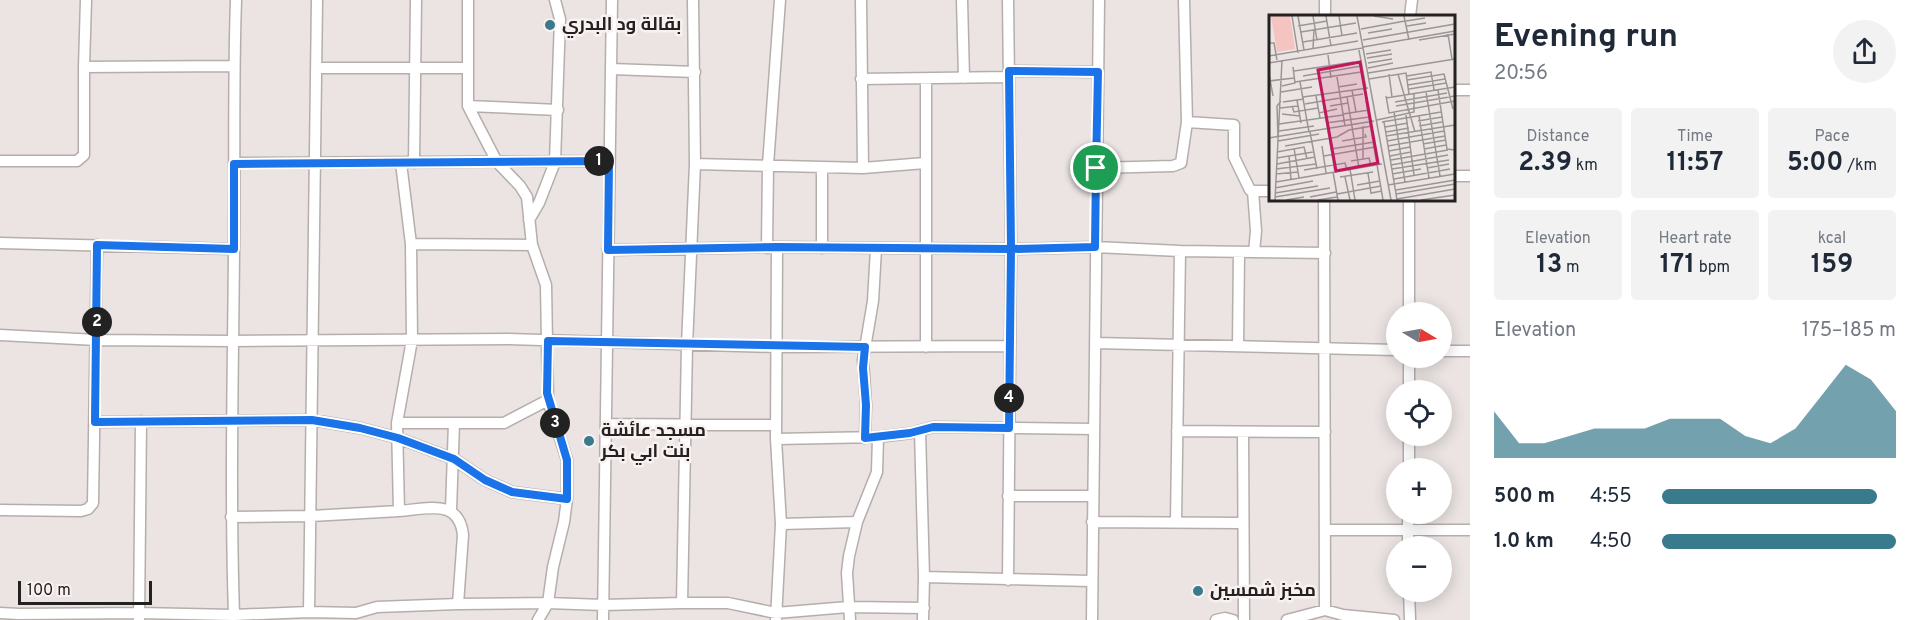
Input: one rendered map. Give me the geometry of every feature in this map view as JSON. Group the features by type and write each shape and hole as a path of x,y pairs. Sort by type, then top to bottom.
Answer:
{"street":[{"path":"0,160 77,161 84,155 86,0"},
{"path":"234,615 231,419 234,249 233,66 236,0"},
{"path":"309,612 317,0"},
{"path":"414,163 416,0"},
{"path":"468,0 468,106 497,162 520,186 526,197 532,245 546,285 548,400 567,460 567,499 548,603 538,620"},
{"path":"529,220 539,203 555,162 561,19 555,0"},
{"path":"603,620 612,0"},
{"path":"682,603 687,345 695,164 693,0"},
{"path":"776,616 781,524 776,439 776,347 768,165 780,0"},
{"path":"861,0 863,168"},
{"path":"962,0 964,78"},
{"path":"1008,0 1011,249 1008,580"},
{"path":"1092,620 1099,0"},
{"path":"1096,168 1179,165 1182,161 1187,122 1184,0"},
{"path":"1410,15 1412,0"},
{"path":"84,67 233,66"},
{"path":"316,68 467,68"},
{"path":"611,69 695,72"},
{"path":"861,79 964,78 1009,74 1098,72"},
{"path":"926,79 926,347"},
{"path":"468,106 558,110"},
{"path":"1187,122 1234,125 1234,157 1250,190 1269,191"},
{"path":"234,164 609,161"},
{"path":"399,511 398,423 412,340 411,244 401,163"},
{"path":"695,164 863,168 925,163"},
{"path":"822,168 822,248"},
{"path":"1253,191 1256,231 1254,252"},
{"path":"1324,201 1325,610"},
{"path":"1409,201 1409,302"},
{"path":"0,243 234,249"},
{"path":"411,244 532,245"},
{"path":"0,510 88,509 93,503 95,496 97,245"},
{"path":"608,250 1095,247 1325,253"},
{"path":"865,438 866,405 863,368 872,314 876,249"},
{"path":"1176,522 1180,251"},
{"path":"1238,346 1239,252"},
{"path":"0,335 97,340 508,339 776,347 1010,346"},
{"path":"1095,343 1386,350"},
{"path":"1452,351 1470,351"},
{"path":"398,423 504,423 548,400"},
{"path":"95,422 312,420 360,428 398,438 454,459 485,480 512,492 567,499"},
{"path":"139,616 141,421"},
{"path":"454,423 451,510 459,519 463,535 458,604"},
{"path":"606,424 776,425"},
{"path":"776,439 865,438 920,431 933,427 1094,429"},
{"path":"920,431 923,620"},
{"path":"1177,431 1325,432"},
{"path":"1243,432 1244,620"},
{"path":"850,620 847,573 856,522 877,472 878,437"},
{"path":"1008,496 1092,496"},
{"path":"231,517 451,510"},
{"path":"781,524 856,522"},
{"path":"1092,522 1242,524"},
{"path":"1408,524 1408,536"},
{"path":"1324,530 1470,530"},
{"path":"924,577 1091,581"},
{"path":"1409,602 1410,620"},
{"path":"0,613 71,617 309,612 356,614 377,607 458,604 728,603 776,616 848,607 924,608"},
{"path":"1294,619 1325,610 1343,615 1394,620"},
{"path":"356,614 368,620"},
{"path":"1216,620 1225,618 1233,620"}],"place":[{"name":"بقالة ود البدري","path":"550,25"},
{"name":"مسجد عائشة بنت ابي بكر","path":"589,441"},
{"name":"مخبز شمسين","path":"1198,591"}],"route":[{"path":"1096,168 1095,247 1011,249 777,247 608,250 609,161 234,164 234,249 97,245 95,422 312,420 360,428 398,438 454,459 485,480 512,492 567,499 567,460 548,400 546,386 548,341 865,347 863,353 865,438 910,433 933,427 1009,428 1011,249 1009,71 1098,72 1096,168"}]}
